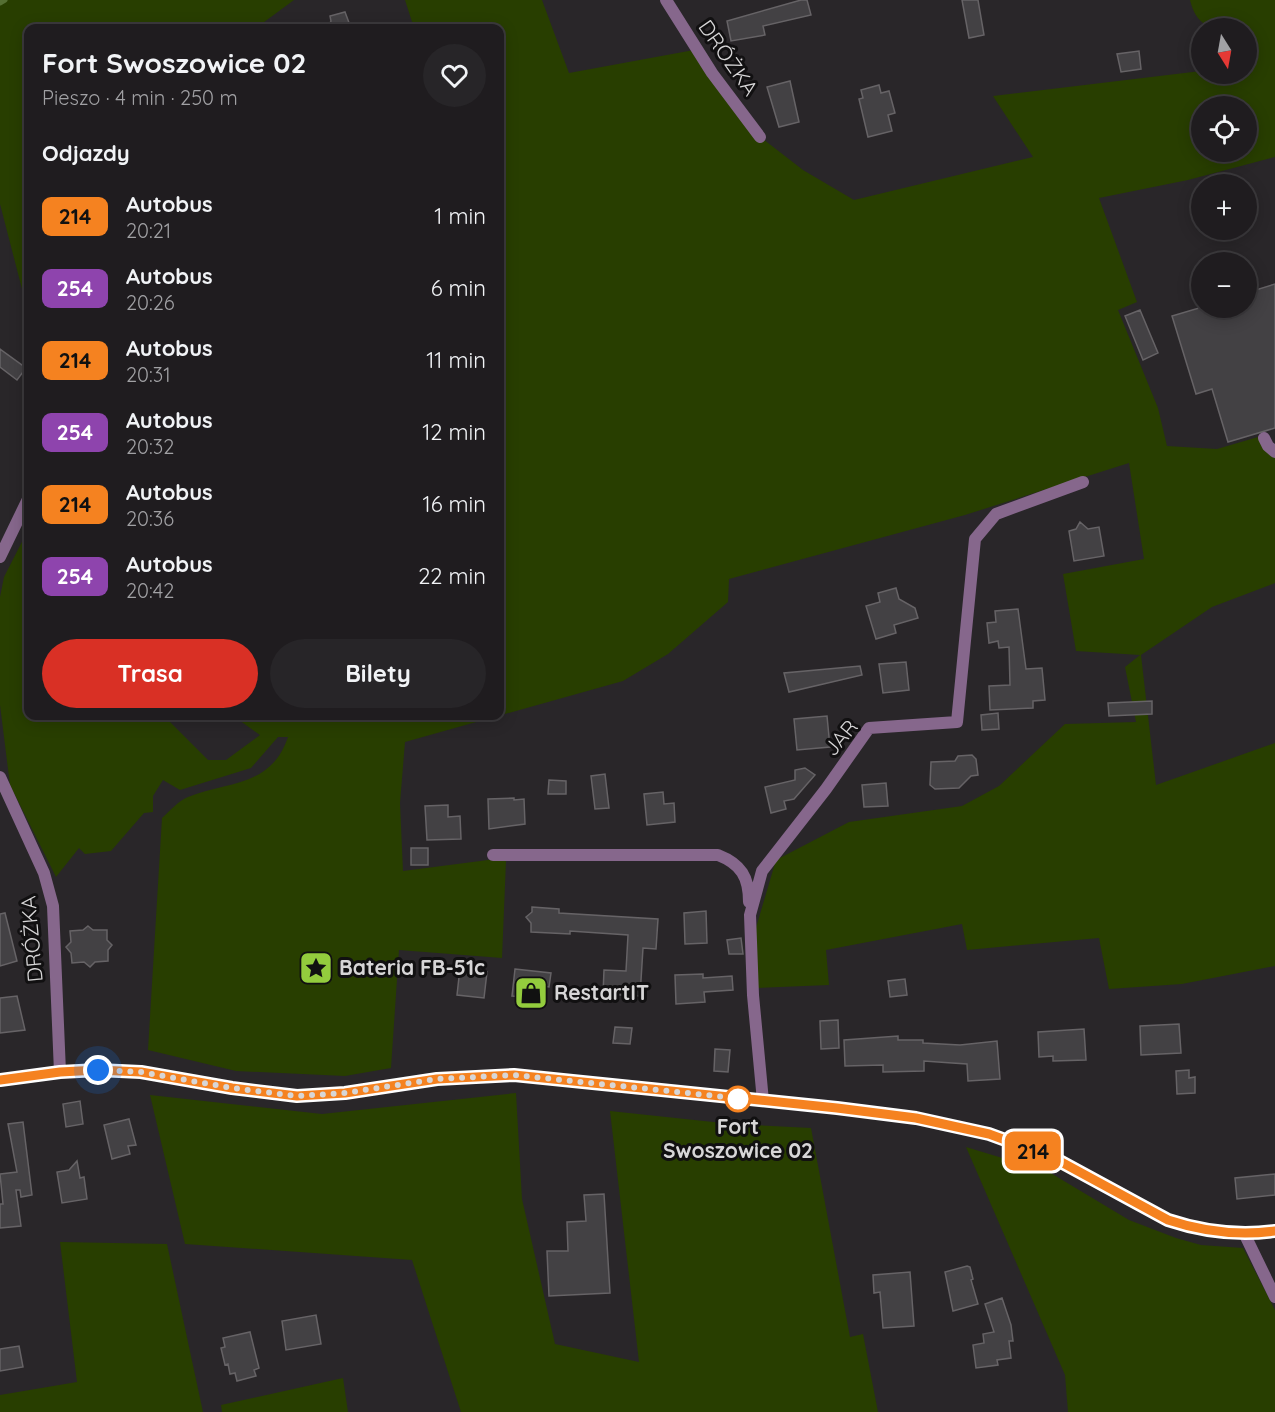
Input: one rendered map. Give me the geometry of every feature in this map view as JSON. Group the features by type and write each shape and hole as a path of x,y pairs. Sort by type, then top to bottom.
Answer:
{"street":[{"name":"DRÓŻKA","path":"666,0 712,73 760,137"},
{"path":"1264,438 1275,452"},
{"name":"JAR","path":"763,1101 753,995 750,915 762,871 826,789 869,728 957,722 975,539 984,525 996,514 1034,498 1083,482"},
{"path":"0,557 24,507"},
{"name":"DRÓŻKA","path":"0,777 44,873 53,906 60,1072"},
{"path":"493,855 718,855 735,862 749,885 750,915"},
{"path":"0,1080 60,1072 98,1070 141,1072 232,1088 297,1096 345,1093 437,1079 514,1075 916,1118 977,1131 1052,1157 1168,1220 1210,1232 1245,1235 1275,1231"},
{"path":"1245,1235 1275,1297"}],"green space":[{"path":"0,0 294,0 261,24 24,24 24,297 0,204"},
{"path":"405,0 542,0 569,73 694,50 763,139 803,170 854,200 1033,157 993,96 1191,72 1191,84 1257,84 1257,18 1198,18 1190,0 1275,0 1275,157 1257,162 1257,96 1191,96 1191,162 1256,162 1211,174 1191,174 1191,179 1188,180 1099,198 1137,302 1118,310 1158,408 1167,446 1217,449 1258,437 1275,458 1275,583 1212,607 1141,655 1156,785 1275,743 1275,966 1182,984 1109,989 1099,938 967,950 962,924 826,950 829,985 758,988 755,931 776,860 849,822 962,806 999,786 1065,724 1136,722 1125,667 1140,655 1076,651 1063,574 1144,559 1129,463 965,515 729,579 728,602 668,654 623,681 504,714 504,24 413,24"},
{"path":"24,538 24,720 168,720 208,760 226,760 260,735 239,720 484,720 405,742 400,803 403,871 488,860 506,861 502,958 399,950 391,1068 345,1076 236,1071 148,1050 162,818 188,797 260,774 281,753 288,737 278,737 251,768 180,790 163,780 153,796 153,812 144,813 111,851 85,854 79,848 56,877 10,785 0,705 0,597 4,577"},
{"path":"516,1093 522,1199 555,1344 639,1362 610,1111 732,1124 811,1128 850,1337 863,1334 878,1412 461,1412 412,1260 185,1244 150,1095 322,1114"},
{"path":"966,1147 1049,1172 1129,1220 1176,1238 1201,1245 1243,1248 1275,1310 1275,1412 1068,1412 1065,1375"},
{"path":"60,1242 167,1244 203,1412 0,1412 0,1395 77,1382"},
{"path":"343,1378 348,1412 222,1412 221,1405"}],"building":[{"path":"807,0 811,15 763,26 765,35 731,41 727,21"},
{"path":"962,0 978,0 984,35 969,38"},
{"path":"345,12 350,24 329,24 330,16"},
{"path":"1139,51 1141,69 1121,72 1117,54"},
{"path":"790,81 799,122 779,127 767,87"},
{"path":"879,85 881,93 889,91 895,113 888,115 892,131 868,137 859,99 863,98 861,90"},
{"path":"1275,284 1275,428 1228,442 1212,389 1196,394 1172,316 1191,310 1191,318 1257,318 1257,290"},
{"path":"1140,310 1158,353 1143,360 1125,316"},
{"path":"0,349 24,367 24,371 17,380 0,367"},
{"path":"1080,522 1088,529 1099,527 1104,556 1074,561 1069,531 1076,529"},
{"path":"896,588 899,599 915,608 918,618 894,625 896,633 876,639 866,606 880,602 878,593"},
{"path":"1018,609 1026,669 1042,668 1045,700 1033,701 1033,708 990,710 989,686 1010,685 1009,647 999,648 998,641 989,643 987,623 996,622 995,611"},
{"path":"906,662 909,690 883,693 879,664"},
{"path":"860,666 862,675 789,692 784,673"},
{"path":"1152,701 1152,714 1109,716 1108,703"},
{"path":"998,713 999,729 982,730 981,715"},
{"path":"827,716 830,747 797,750 794,719"},
{"path":"972,755 976,759 978,775 971,776 959,788 935,789 930,785 931,762 955,761 958,756"},
{"path":"805,768 815,775 794,799 784,801 786,809 771,813 765,787 795,780 795,770"},
{"path":"605,774 609,808 595,809 591,776"},
{"path":"549,780 566,781 566,794 548,794"},
{"path":"886,783 888,806 864,807 862,785"},
{"path":"663,792 664,804 674,803 675,822 647,825 644,794"},
{"path":"514,798 514,800 524,799 525,824 489,829 488,799"},
{"path":"448,805 448,817 460,816 461,839 427,840 425,806"},
{"path":"411,848 428,848 428,865 411,865"},
{"path":"532,907 559,909 559,913 658,919 656,949 643,948 640,996 603,994 604,970 626,971 628,935 570,931 570,934 531,932 531,923 526,917 532,912"},
{"path":"706,911 707,943 685,944 684,913"},
{"path":"5,913 17,961 0,966 0,914"},
{"path":"88,926 93,930 107,930 107,940 112,945 108,950 108,961 95,962 90,967 84,962 72,963 71,953 66,947 71,942 70,931 83,930"},
{"path":"741,938 743,954 729,954 727,940"},
{"path":"460,968 487,972 484,998 457,995"},
{"path":"515,969 551,973 549,987 542,986 540,998 512,996"},
{"path":"703,974 703,978 732,976 733,990 704,992 705,1002 676,1004 675,975"},
{"path":"905,979 907,995 890,997 888,981"},
{"path":"17,996 25,1030 0,1033 0,998"},
{"path":"838,1020 839,1048 821,1049 820,1021"},
{"path":"1179,1024 1181,1053 1141,1055 1140,1026"},
{"path":"615,1027 632,1028 630,1044 613,1043"},
{"path":"1084,1029 1086,1060 1053,1061 1053,1056 1039,1057 1038,1032"},
{"path":"898,1036 898,1040 923,1040 923,1043 960,1045 997,1041 1000,1079 968,1081 967,1064 924,1061 924,1071 883,1072 883,1065 845,1066 844,1040"},
{"path":"715,1049 730,1050 728,1072 714,1071"},
{"path":"1189,1070 1189,1078 1195,1077 1195,1093 1177,1094 1176,1071"},
{"path":"80,1101 83,1124 66,1127 63,1104"},
{"path":"129,1119 136,1145 128,1146 130,1154 112,1159 104,1125"},
{"path":"23,1122 32,1195 21,1197 20,1190 16,1190 21,1226 0,1228 0,1204 3,1204 0,1174 17,1172 8,1124"},
{"path":"77,1161 80,1178 84,1177 87,1199 62,1203 57,1172 69,1170"},
{"path":"1275,1174 1275,1195 1237,1199 1235,1178"},
{"path":"604,1194 610,1293 549,1296 547,1251 568,1251 567,1222 586,1221 584,1195"},
{"path":"970,1267 978,1304 953,1311 945,1272"},
{"path":"910,1272 914,1326 883,1328 880,1292 874,1293 873,1275"},
{"path":"1002,1298 1011,1325 1013,1341 1009,1341 1011,1358 997,1360 998,1365 976,1368 973,1345 984,1343 983,1334 994,1332 985,1304"},
{"path":"316,1315 321,1344 286,1350 282,1321"},
{"path":"250,1332 259,1368 254,1370 256,1376 237,1381 235,1373 230,1374 228,1364 225,1365 221,1348 225,1347 223,1338"},
{"path":"19,1346 23,1367 0,1371 0,1349"}],"waterway":[{"path":"0,3 5,0"}],"bus line":[{"name":"214","path":"0,1080 60,1072 98,1070 141,1072 232,1088 297,1096 345,1093 437,1079 514,1075 837,1108 916,1118 961,1126 989,1134 1052,1157 1168,1220 1188,1227 1210,1232 1245,1235 1275,1231"}],"place":[{"name":"Bateria FB-51c","path":"316,968"},
{"name":"RestartIT","path":"531,993"},
{"name":"Fort Swoszowice 02","path":"738,1099"}],"route":[{"path":"98,1070 172,1076 232,1088 297,1096 345,1093 437,1079 514,1075 745,1099 738,1099"}]}
